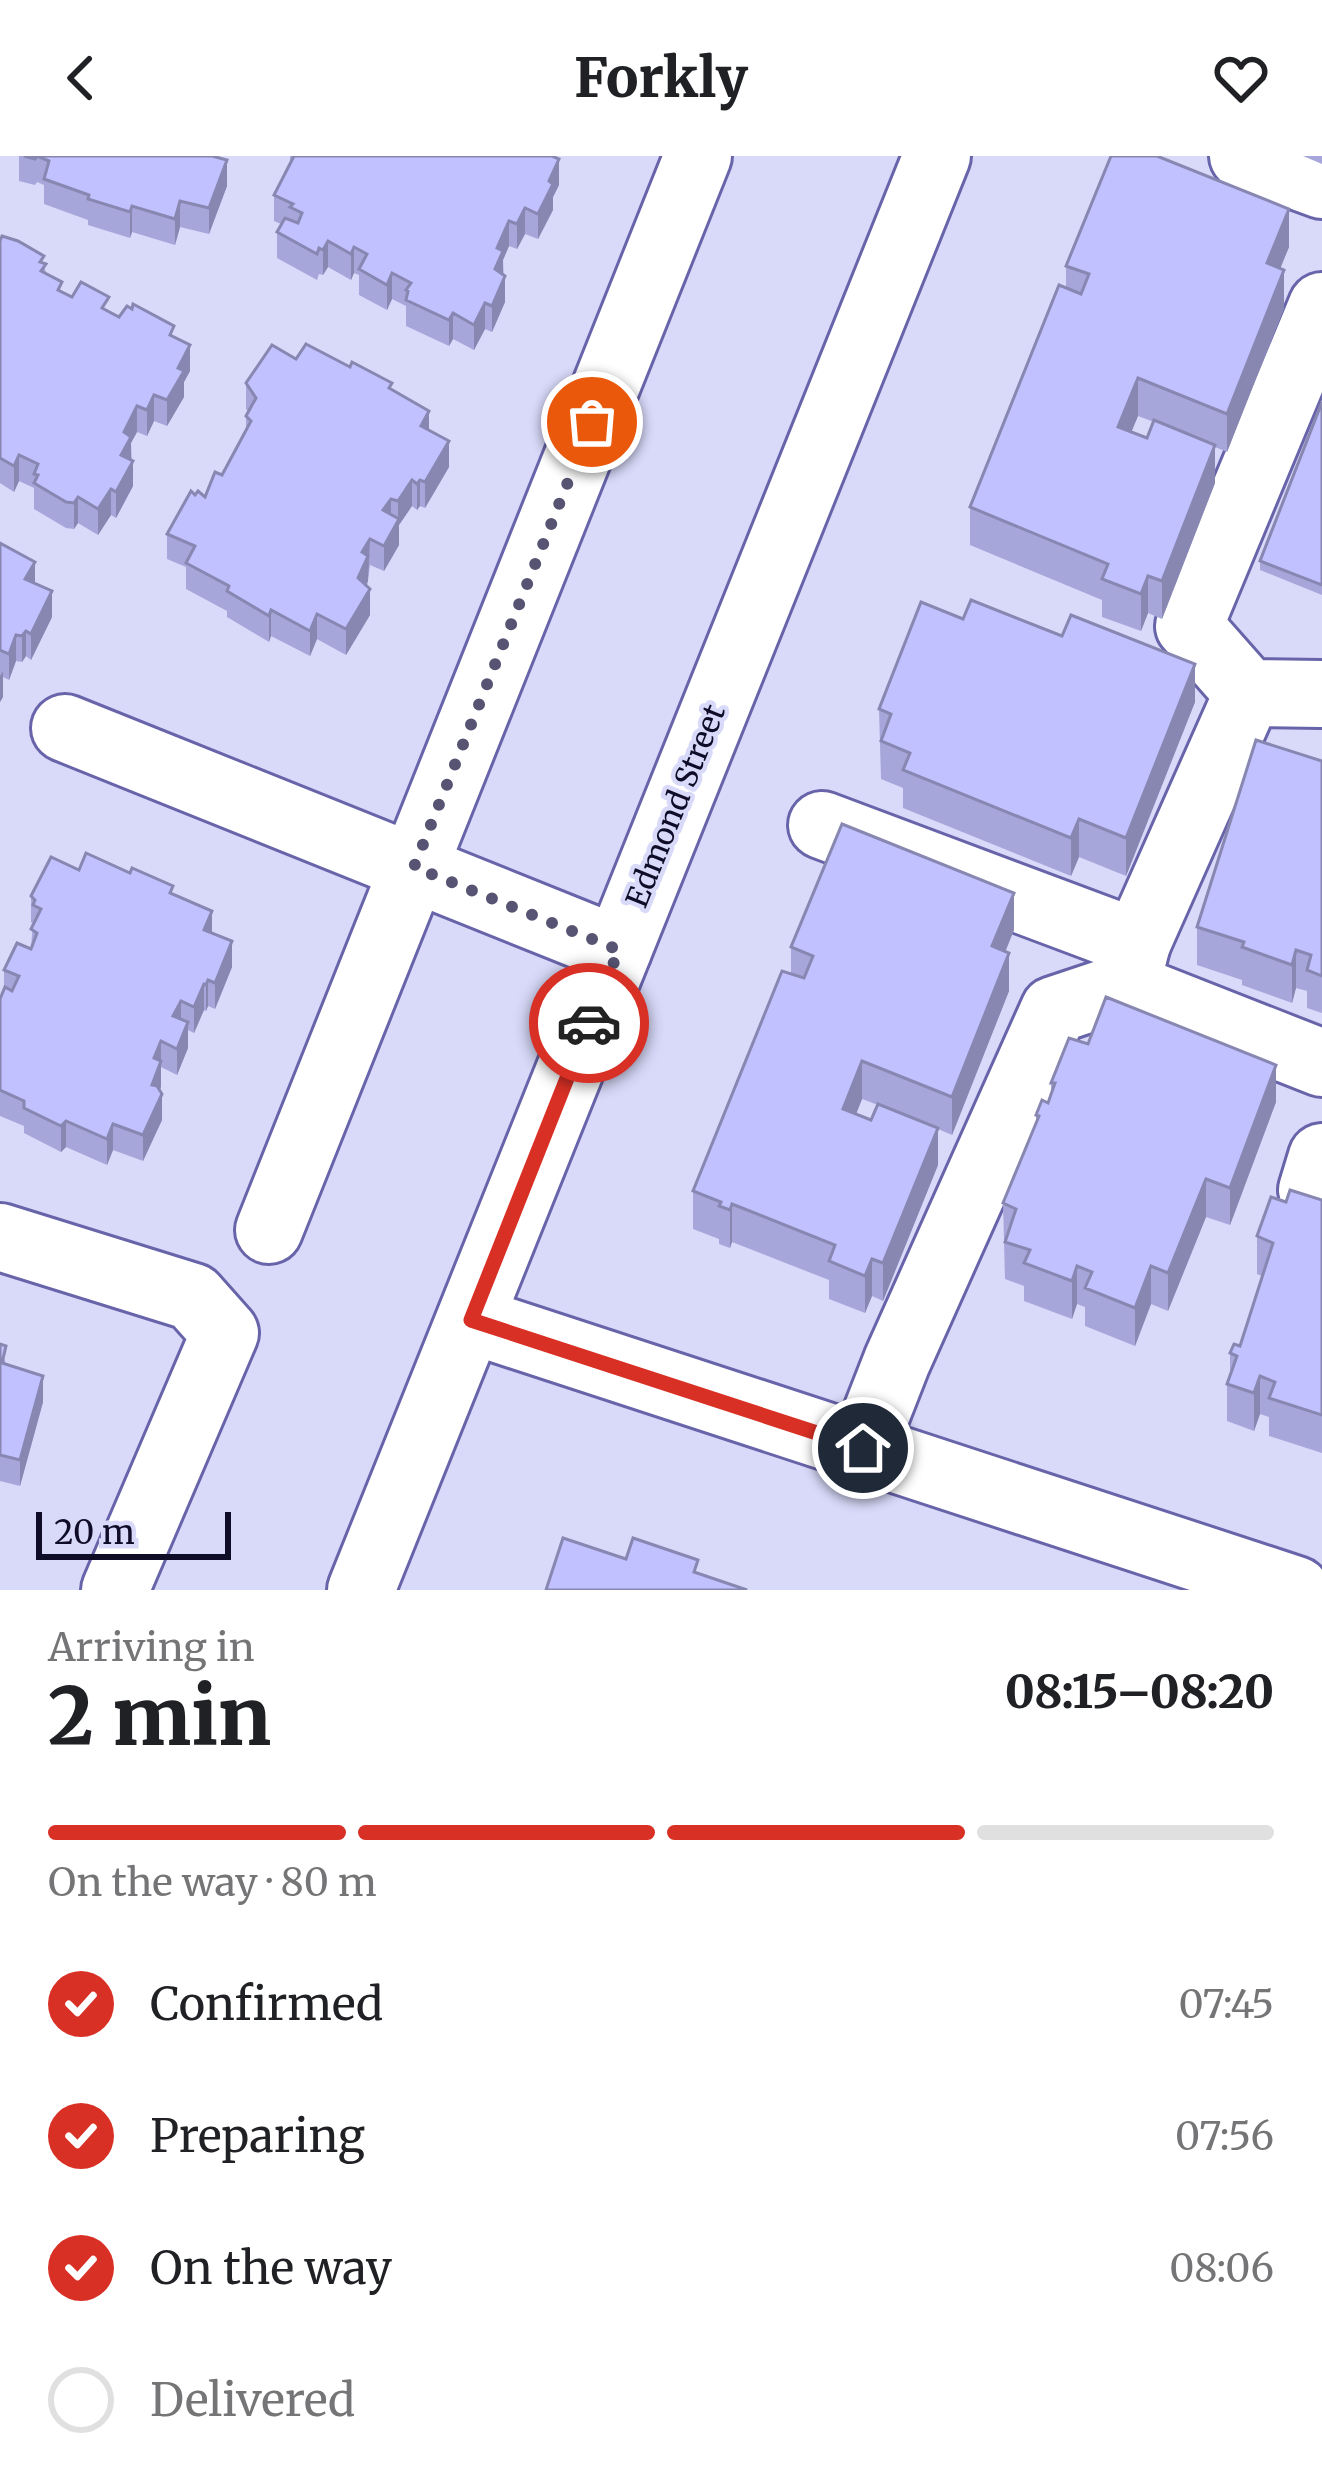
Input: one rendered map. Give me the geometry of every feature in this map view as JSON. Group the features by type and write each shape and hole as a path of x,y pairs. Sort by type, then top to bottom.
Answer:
{"street":[{"path":"269,1230 698,156"},
{"name":"Edmond Street","path":"361,1590 937,156"},
{"path":"1243,156 1322,185"},
{"path":"1322,306 1189,626 1248,693 1322,694"},
{"path":"863,1448 897,1361 1054,1010 1131,964 1248,693"},
{"path":"65,728 619,950"},
{"path":"822,825 1131,964 1322,1063"},
{"path":"1322,1157 1312,1190 1322,1193"},
{"path":"0,1237 193,1297 225,1333 115,1590"},
{"path":"471,1320 1296,1590"}],"building":[{"path":"37,156 212,156 227,160 209,208 180,201 175,219 132,206 130,212 44,179 49,161"},
{"path":"294,156 559,159 538,214 525,208 517,224 509,221 497,248 503,251 495,269 505,276 492,306 485,303 474,325 453,313 449,320 406,300 411,283 392,273 387,285 359,269 367,254 354,247 351,254 328,241 317,254 277,232 285,218 298,223 302,213 274,195"},
{"path":"1111,156 1157,156 1289,209 1267,263 1284,270 1227,414 1138,378 1118,427 1147,438 1154,420 1215,445 1162,581 1148,576 1141,594 1102,579 1108,564 970,507 1059,285 1081,294 1089,274 1066,266"},
{"path":"2,236 44,256 41,271 62,282 58,290 72,297 81,282 109,297 102,308 119,317 133,304 174,326 170,335 190,345 178,368 184,371 167,400 154,395 147,410 137,406 124,432 131,437 121,455 133,461 116,492 111,489 98,509 78,497 74,503 66,502 34,483 38,464 19,455 14,466 0,458"},
{"path":"306,344 392,383 389,388 429,411 421,426 449,441 425,482 412,480 398,501 391,499 383,510 399,519 384,546 370,539 362,552 368,556 358,578 370,589 346,629 317,614 310,631 271,610 269,616 227,591 229,586 186,563 195,546 167,534 191,491 205,497 215,472 222,475 251,421 246,416 256,398 246,383 272,345 296,359"},
{"path":"1322,402 1322,585 1260,561"},
{"path":"0,543 35,562 25,579 52,591 31,634 16,635 9,654 0,650"},
{"path":"971,600 1062,636 1071,615 1195,664 1126,838 1079,819 1071,838 903,770 910,753 881,741 891,714 879,709 921,602 963,619"},
{"path":"1256,740 1322,761 1322,976 1307,970 1311,955 1296,950 1292,965 1197,927"},
{"path":"842,824 1014,893 992,946 1009,953 952,1097 862,1061 843,1109 871,1120 878,1104 938,1128 883,1263 872,1259 865,1276 829,1261 835,1245 732,1204 730,1210 719,1206 721,1202 693,1191 782,971 804,978 813,956 791,947"},
{"path":"86,853 173,886 170,893 212,911 204,930 232,941 215,983 208,980 204,984 194,1007 181,1001 173,1016 188,1022 177,1049 161,1041 154,1058 161,1061 152,1085 162,1094 143,1135 113,1124 107,1139 66,1121 61,1126 0,1090 0,999 5,987 12,991 19,976 4,970 17,943 31,949 37,933 31,929 41,909 33,905 31,896 51,857 79,870"},
{"path":"1106,997 1276,1065 1230,1188 1206,1179 1168,1273 1151,1266 1135,1308 1085,1288 1092,1272 1077,1266 1072,1281 1024,1263 1030,1250 1005,1242 1016,1209 1003,1203 1042,1100 1048,1103 1069,1038 1088,1044"},
{"path":"1290,1190 1322,1200 1322,1415 1269,1398 1275,1382 1260,1376 1254,1393 1227,1384 1237,1356 1230,1353 1234,1344 1240,1346 1273,1243 1257,1236 1271,1197 1286,1202"},
{"path":"0,1344 6,1346 2,1363 43,1376 20,1460 0,1455"},
{"path":"563,1538 626,1559 633,1538 698,1560 694,1572 747,1590 546,1590"}],"way so far":[{"path":"589,1023 619,950 414,867 592,422"}],"route":[{"path":"589,1023 471,1320 863,1448"}]}
